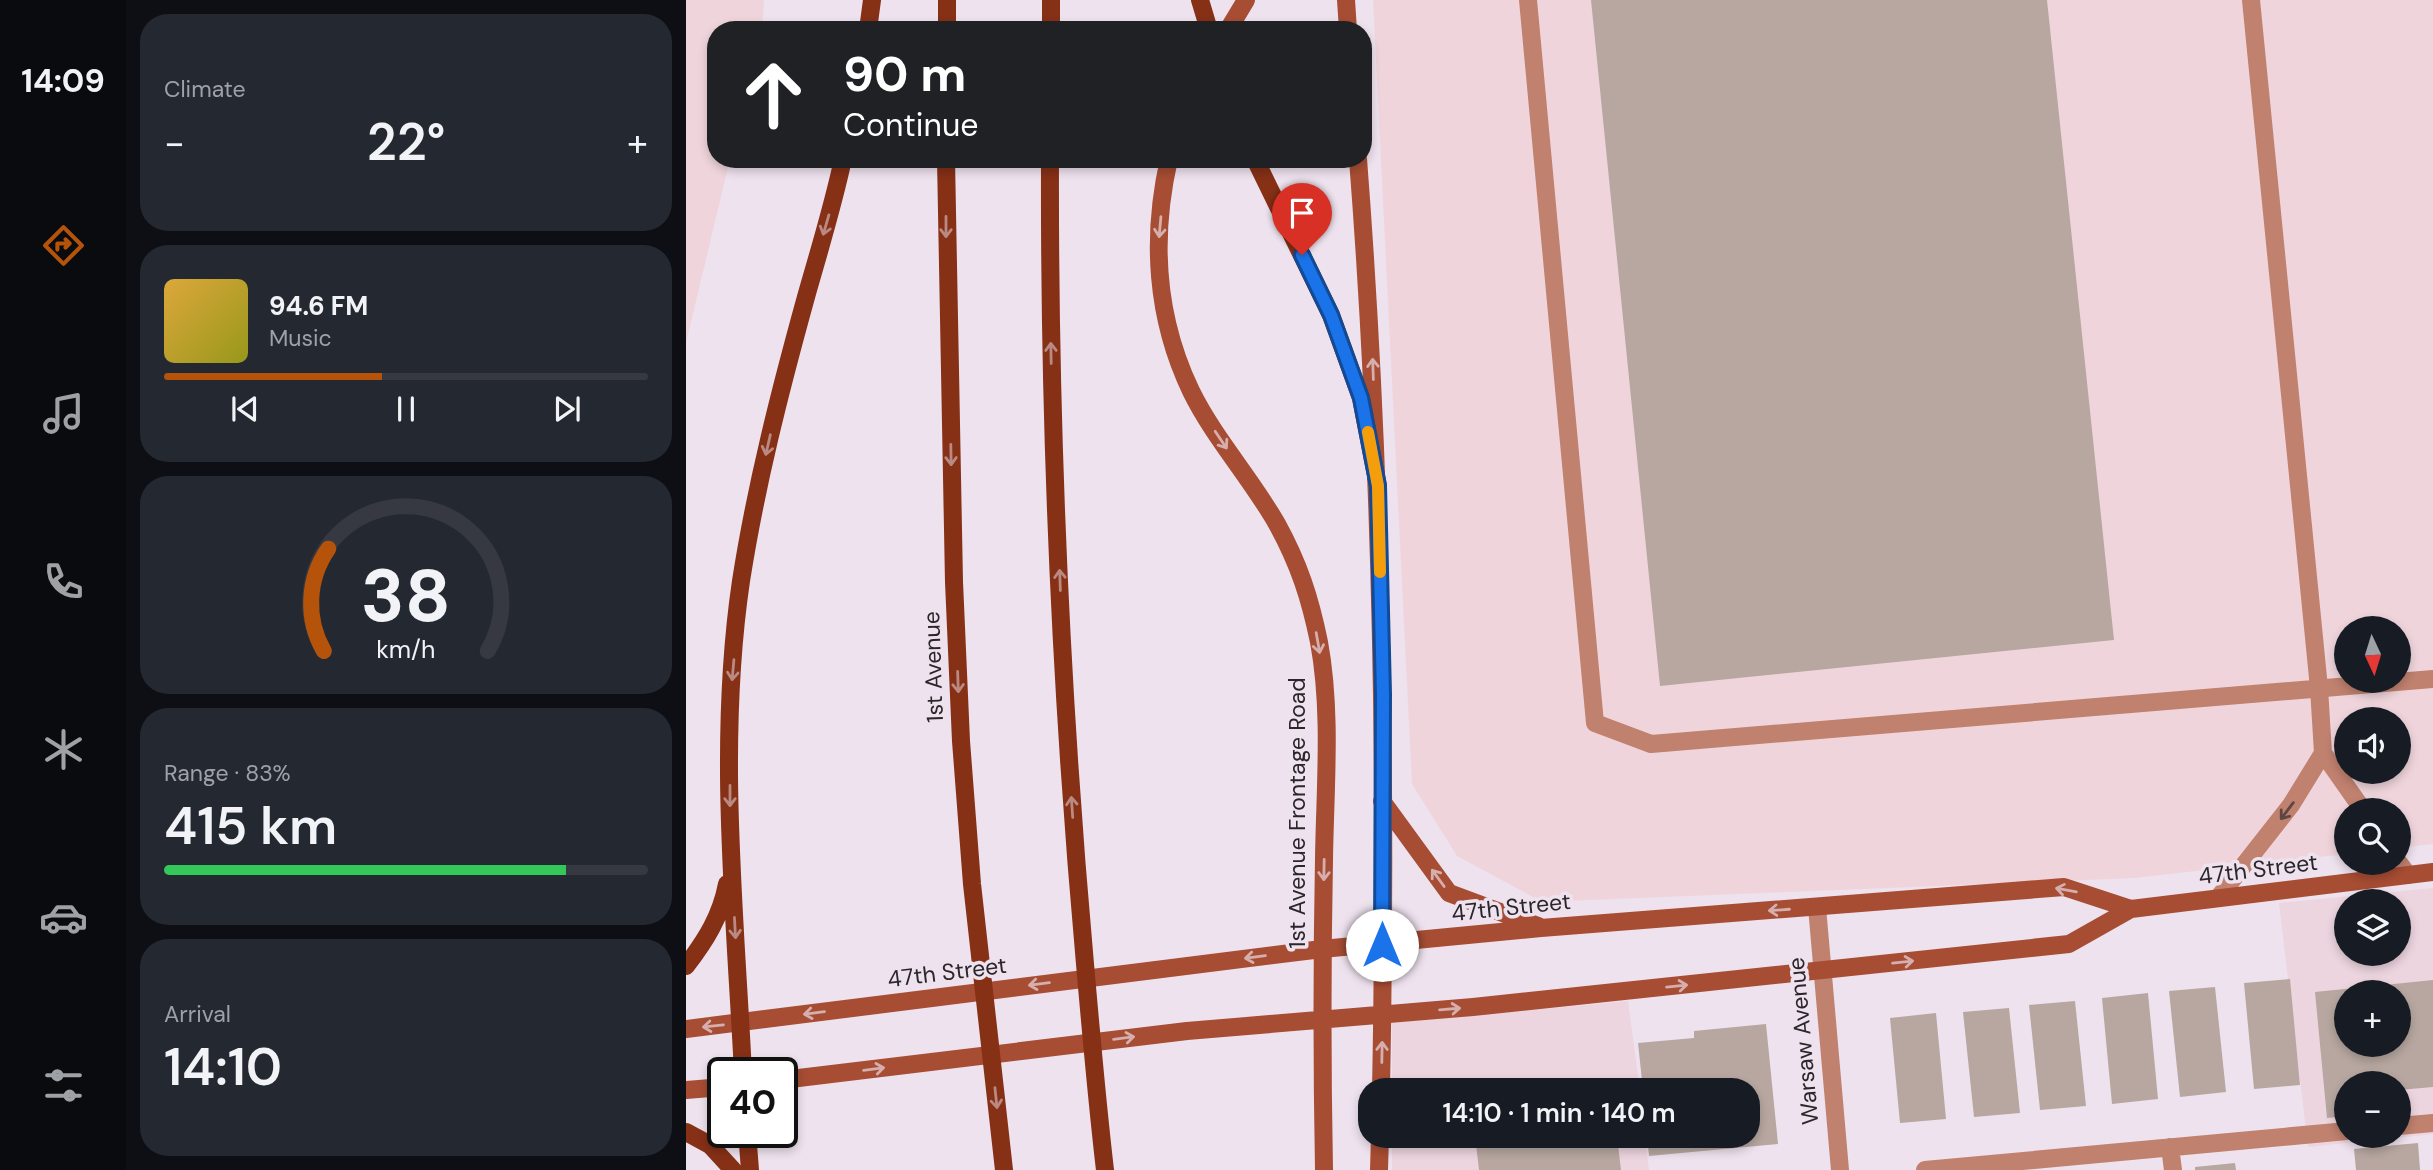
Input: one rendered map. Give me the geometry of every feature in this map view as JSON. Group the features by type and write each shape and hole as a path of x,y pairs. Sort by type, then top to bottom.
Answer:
{"main road":[{"path":"869,21 872,0"},
{"path":"947,0 947,21"},
{"path":"1051,0 1051,21"},
{"path":"1200,0 1206,21"},
{"path":"1233,21 1246,0"},
{"path":"1346,0 1347,21"},
{"path":"742,1057 732,860 731,690 741,583 754,505 772,425 842,168"},
{"name":"1st Avenue","path":"946,168 954,582 961,741 972,884 1003,1165"},
{"path":"1051,168 1050,350 1065,716 1105,1170"},
{"name":"1st Avenue Frontage Road","path":"1168,168 1158,234 1160,291 1171,344 1191,392 1276,522 1303,577 1319,645 1326,712 1322,950 1324,1170"},
{"path":"1259,168 1331,315 1361,398 1378,486"},
{"path":"1359,168 1373,351 1378,486 1383,694 1381,1078"},
{"path":"1382,801 1449,892 1541,928"},
{"path":"686,966 706,941 723,904 732,860"},
{"name":"47th Street","path":"2411,870 2433,872"},
{"name":"47th Street","path":"798,1078 1187,1031 1821,971 2069,944 2131,909 2365,875"},
{"name":"47th Street","path":"686,1029 1322,950 1541,928 2063,887 2131,909"},
{"path":"686,1090 707,1088"},
{"path":"686,1132 710,1145 733,1170"},
{"path":"748,1148 750,1170"},
{"path":"1379,1170 1380,1148"}],"street":[{"path":"1528,0 1595,723 1651,744 2433,679"},
{"path":"2251,0 2319,688 2323,753 2355,798"},
{"path":"2218,898 2291,805 2323,753"},
{"name":"Warsaw Avenue","path":"1816,907 1840,1170"},
{"path":"2411,1125 2433,1123"},
{"path":"1925,1170 2334,1132"},
{"path":"2171,1147 2173,1170"}],"shaded area":[{"path":"686,0 764,0 763,21 707,21 707,168 728,168 686,343"},
{"path":"1373,0 2433,0 2433,844 2411,847 2411,798 2334,798 2334,855 2134,878 1542,902 1457,856 1412,784"},
{"path":"2433,888 2433,1134 2411,1136 2411,1071 2334,1071 2334,1144 2308,1147 2279,903 2334,898 2334,966 2411,966 2411,890"},
{"path":"1628,1001 1638,1078 1392,1078 1392,1023"},
{"path":"1392,1148 1646,1148 1649,1170 1392,1170"}],"building":[{"path":"1591,0 2047,0 2114,640 1660,686"},
{"path":"2290,979 2300,1085 2254,1089 2244,983"},
{"path":"2433,980 2433,1087 2411,1089 2411,1071 2334,1071 2334,1117 2327,1118 2315,992 2334,990 2334,1057 2411,1057 2411,982"},
{"path":"2215,987 2226,1092 2180,1097 2169,991"},
{"path":"2148,993 2158,1099 2112,1104 2102,998"},
{"path":"2075,1001 2086,1106 2040,1110 2029,1005"},
{"path":"2009,1008 2020,1113 1974,1117 1963,1012"},
{"path":"1936,1013 1946,1119 1900,1123 1890,1018"},
{"path":"1766,1024 1778,1144 1760,1146 1760,1078 1642,1078 1638,1043 1694,1038 1694,1031"},
{"path":"2418,1143 2420,1170 2356,1170 2354,1149 2411,1148 2411,1144"},
{"path":"1476,1148 1618,1148 1621,1170 1479,1170"},
{"path":"1648,1148 1735,1148 1649,1156"},
{"path":"2235,1163 2236,1170 2195,1170 2195,1167"}],"slow traffic":[{"path":"1368,432 1378,486 1380,572"}],"route":[{"path":"1302,255 1331,315 1361,398 1378,486 1383,694 1382,945"}]}
